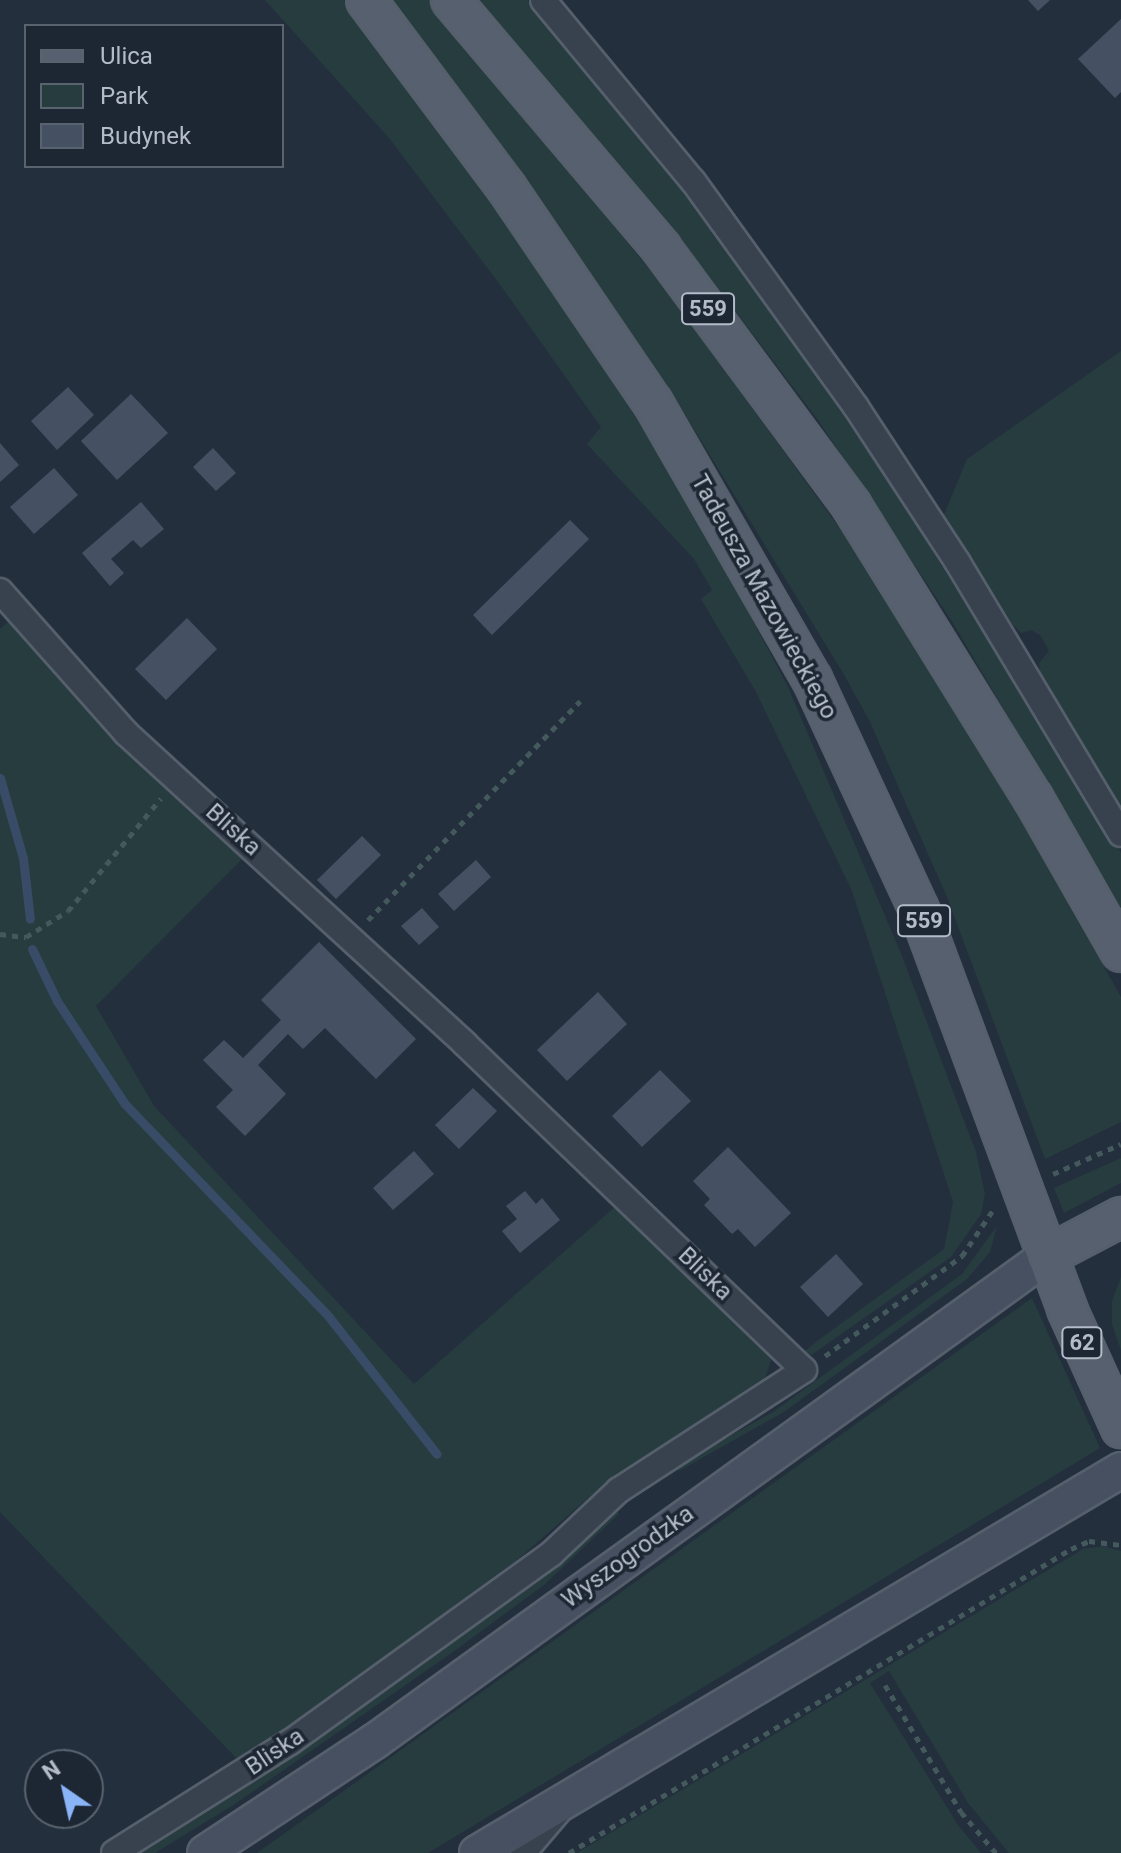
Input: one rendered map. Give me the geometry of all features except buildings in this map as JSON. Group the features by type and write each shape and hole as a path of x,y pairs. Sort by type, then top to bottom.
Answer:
{"main road":[{"name":"Tadeusza Mazowieckiego","path":"366,0 506,187 653,403 812,679 919,910 1047,1256"},
{"name":"559","path":"451,0 661,248 851,505 1033,798 1121,952"},
{"path":"1047,1256 1121,1217"},
{"name":"62","path":"1047,1256 1121,1428"},
{"name":"Wyszogrodzka","path":"205,1853 375,1741 1047,1256"},
{"path":"477,1853 1121,1470"}],"street":[{"path":"543,0 693,181 856,407 967,576 1121,834"},
{"name":"Bliska","path":"0,591 126,733 351,938 804,1370 619,1490 551,1554 290,1742 114,1853"},
{"path":"523,1853 570,1798"}],"path":[{"path":"351,938 580,701"},
{"path":"0,934 26,937 68,911 178,779"},
{"path":"1048,1176 1121,1144"},
{"path":"804,1370 962,1256 999,1205"},
{"path":"569,1853 1071,1549 1089,1541 1121,1545"},
{"path":"885,1685 961,1812 996,1853"}],"green space":[{"path":"265,0 344,0 432,111 594,349 704,529 788,687 900,951 976,1152 985,1194 981,1214 951,1257 810,1356 804,1352 817,1341 944,1249 953,1202 852,891 756,692 701,599 712,590 694,559 587,444 601,427 501,286 389,138"},
{"path":"386,0 430,0 663,286 846,537 999,781 1121,997 1121,1122 1045,1159 947,897 869,720 843,673 675,398 479,120"},
{"path":"473,0 527,0 682,185 847,414 1121,853 1121,908 953,623 818,420 667,221"},
{"path":"1121,351 1121,807 1040,675 1039,663 1049,651 1040,635 1031,630 1021,633 1013,625 944,515 967,459"},
{"path":"10,620 247,854 96,1006 154,1106 414,1384 617,1205 772,1357 764,1382 610,1479 517,1560 240,1762 0,1512 0,629"},
{"path":"1121,1158 1121,1183 1064,1213 1054,1188"},
{"path":"997,1226 990,1252 967,1279 784,1412 679,1471 676,1466 773,1412 962,1274"},
{"path":"1121,1277 1121,1350 1112,1325 1112,1301"},
{"path":"1032,1298 1100,1448 428,1853 257,1853"},
{"path":"616,1510 619,1514 544,1585 453,1652 235,1804 155,1853 139,1853 303,1748 536,1581"},
{"path":"1103,1546 1121,1551 1121,1853 1009,1853 968,1803 889,1671 870,1683 958,1825 981,1853 577,1853 1083,1549"}],"waterway":[{"path":"0,778 23,858 30,919"},
{"path":"32,949 57,1001 125,1104 329,1317 437,1454"}]}
